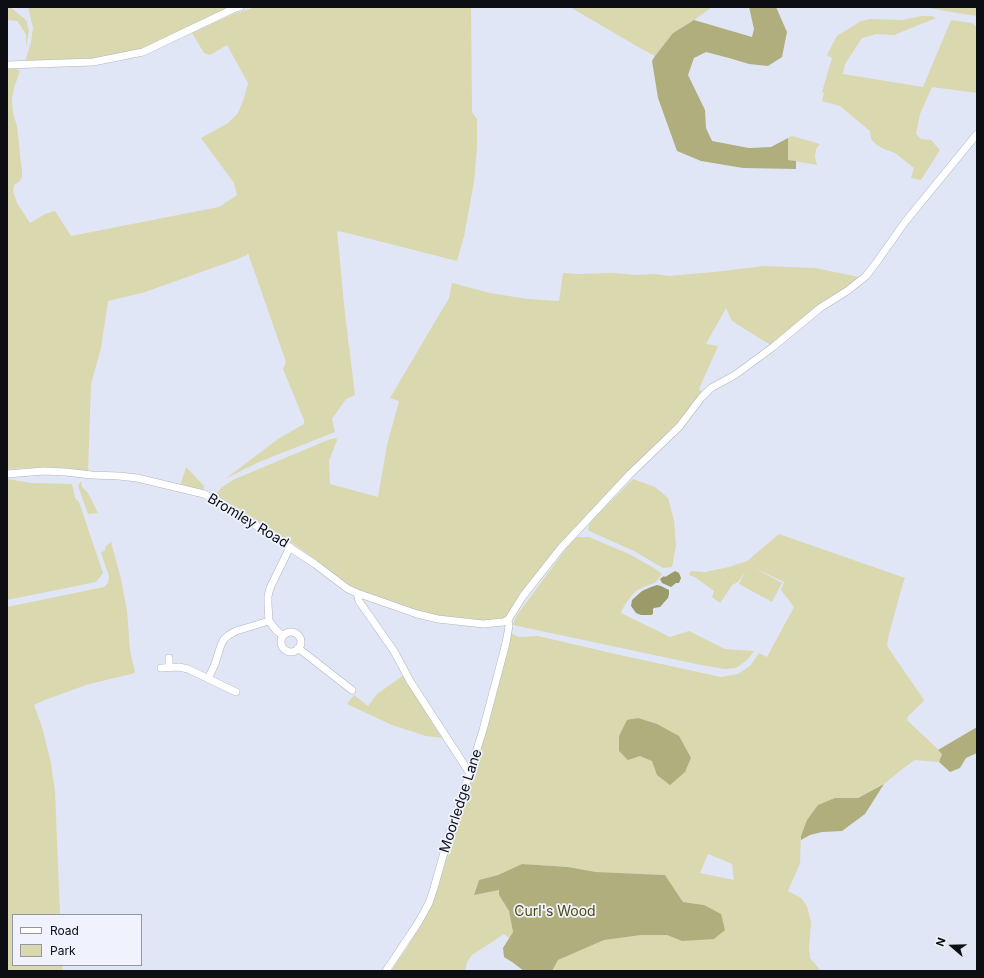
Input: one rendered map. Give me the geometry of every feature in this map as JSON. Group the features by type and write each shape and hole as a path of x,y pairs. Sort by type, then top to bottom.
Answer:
{"street":[{"path":"7,65 93,62 143,52 226,12 240,7"},
{"path":"508,620 523,596 560,550 630,474 679,426 701,398 711,388 735,374 774,347 811,315 847,291 866,276 906,222 977,134"},
{"name":"Bromley Road","path":"7,474 44,471 119,476 137,478 204,494 220,502 290,547 348,589 356,593 418,614 438,619 483,624 508,620"},
{"path":"282,636 269,621 268,596 270,588 290,547"},
{"name":"Bromley Road","path":"356,593 359,601 394,651 414,687 470,772"},
{"name":"Moorledge Lane","path":"386,971 418,923 429,903 450,831 478,750 509,626 508,620"},
{"path":"208,679 215,664 220,645 224,639 236,631 269,621"},
{"path":"288,632 297,634 300,641 298,648 292,651 284,649 281,642 282,636 288,632"},
{"path":"298,648 352,690"},
{"path":"169,658 169,668"},
{"path":"161,668 188,669 236,692"}],"green space":[{"path":"7,7 10,7 26,20 29,30 26,47 26,35 21,26 17,21 7,20"},
{"path":"28,7 231,7 140,51 93,59 25,62 31,42 33,28"},
{"path":"256,7 471,7 472,112 477,119 477,148 474,182 464,236 457,261 337,231 355,395 346,399 332,419 335,432 259,462 225,479 278,439 304,424 304,420 283,369 286,362 248,253 247,255 235,260 142,293 108,301 101,348 91,384 88,472 50,467 7,469 7,69 16,69 20,71 14,88 12,100 13,113 17,126 22,177 19,182 14,185 13,191 17,203 30,223 45,214 55,211 71,236 219,207 237,195 234,183 201,138 228,123 238,113 248,83 227,45 210,55 204,53 192,33 233,14"},
{"path":"570,7 712,7 673,33 655,56"},
{"path":"749,7 776,7 787,32 782,57 768,66 749,64 706,52 694,58 688,75 705,110 706,128 712,141 749,148 771,147 788,138 788,160 796,161 796,169 743,168 701,161 677,151 658,98 652,61 673,33 694,20 752,37 754,29"},
{"path":"924,7 977,7 977,16 963,14"},
{"path":"922,16 932,16 936,18 894,35 876,34 862,38 845,64 843,74 923,87 951,20 972,23 977,27 977,93 932,87 920,114 916,134 921,139 931,140 940,150 921,180 911,178 914,168 895,153 877,145 871,139 870,131 840,106 822,101 824,93 822,92 832,58 827,55 837,36 861,21 870,19 902,20"},
{"path":"792,136 820,144 816,149 815,157 817,165 788,160 788,138"},
{"path":"764,266 815,268 859,277 772,346 732,321 726,308 706,344 718,346 699,389 703,393 675,425 579,525 575,527 515,603 507,616 500,620 477,621 435,615 415,610 351,588 305,552 277,533 226,501 216,497 217,493 222,487 235,479 336,438 337,440 329,461 330,484 378,497 387,445 399,401 390,398 449,298 452,283 490,293 527,299 559,301 563,273 654,274 669,276"},
{"path":"186,467 204,486 203,492 180,486"},
{"path":"7,479 31,483 72,484 75,498 79,502 103,573 96,582 7,600"},
{"path":"633,479 655,487 668,498 674,520 676,546 672,567 663,568 634,551 589,531 588,529 593,519"},
{"path":"81,481 82,487 88,493 98,513 88,514 78,486"},
{"path":"779,534 905,578 887,646 924,700 908,716 907,720 942,753 939,762 915,760 884,784 857,798 835,798 801,836 800,863 788,891 801,898 807,906 811,922 809,948 810,958 821,971 554,971 553,968 558,960 604,940 642,935 667,935 682,941 704,905 683,902 665,875 596,872 568,867 522,864 498,875 479,880 474,894 499,890 499,895 509,911 513,932 509,938 504,934 472,955 467,962 465,971 391,971 407,948 433,902 484,736 511,633 519,637 538,636 721,677 738,674 750,666 759,653 767,657 794,607 781,590 784,582 753,567 782,583 772,602 739,584 745,572 738,582 732,585 720,603 712,597 714,591 695,577 689,575 691,571 705,572 729,567 747,561","holes":["708,854 732,864 734,880 700,873"]},
{"path":"577,537 589,537 629,554 662,574 655,583 636,591 624,606 621,613 670,637 689,631 725,649 754,651 748,659 736,668 725,669 513,625 517,615 571,542"},
{"path":"111,542 121,579 127,611 130,650 135,673 86,685 34,705 42,727 51,763 55,792 60,914 12,914 12,966 62,966 63,971 7,971 7,607 104,587 108,583 109,576 101,553 105,550 105,547"},
{"path":"404,675 442,738 426,736 392,725 347,704 354,695 368,706 377,694"},
{"path":"638,718 657,724 679,736 691,758 685,772 670,785 657,775 652,761 640,756 628,760 619,751 619,736 627,720"},
{"path":"977,727 977,753 966,758 960,768 950,772 939,762 942,754 938,750"},
{"path":"884,784 865,814 842,831 822,832 810,835 801,840 807,820 818,805 835,798 858,798"},
{"name":"Curl's Wood","path":"522,864 568,867 596,872 665,875 683,902 704,905 721,914 725,930 714,939 682,941 667,935 642,935 604,940 558,960 552,971 524,971 504,957 503,948 513,932 509,911 499,895 499,890 474,895 479,880 498,875"}],"shaded area":[{"path":"675,571 679,573 681,578 679,583 676,583 671,587 662,583 660,579"},
{"path":"657,585 669,590 668,598 660,607 653,609 653,614 651,615 641,615 636,613 631,606 632,600 642,591"}]}
